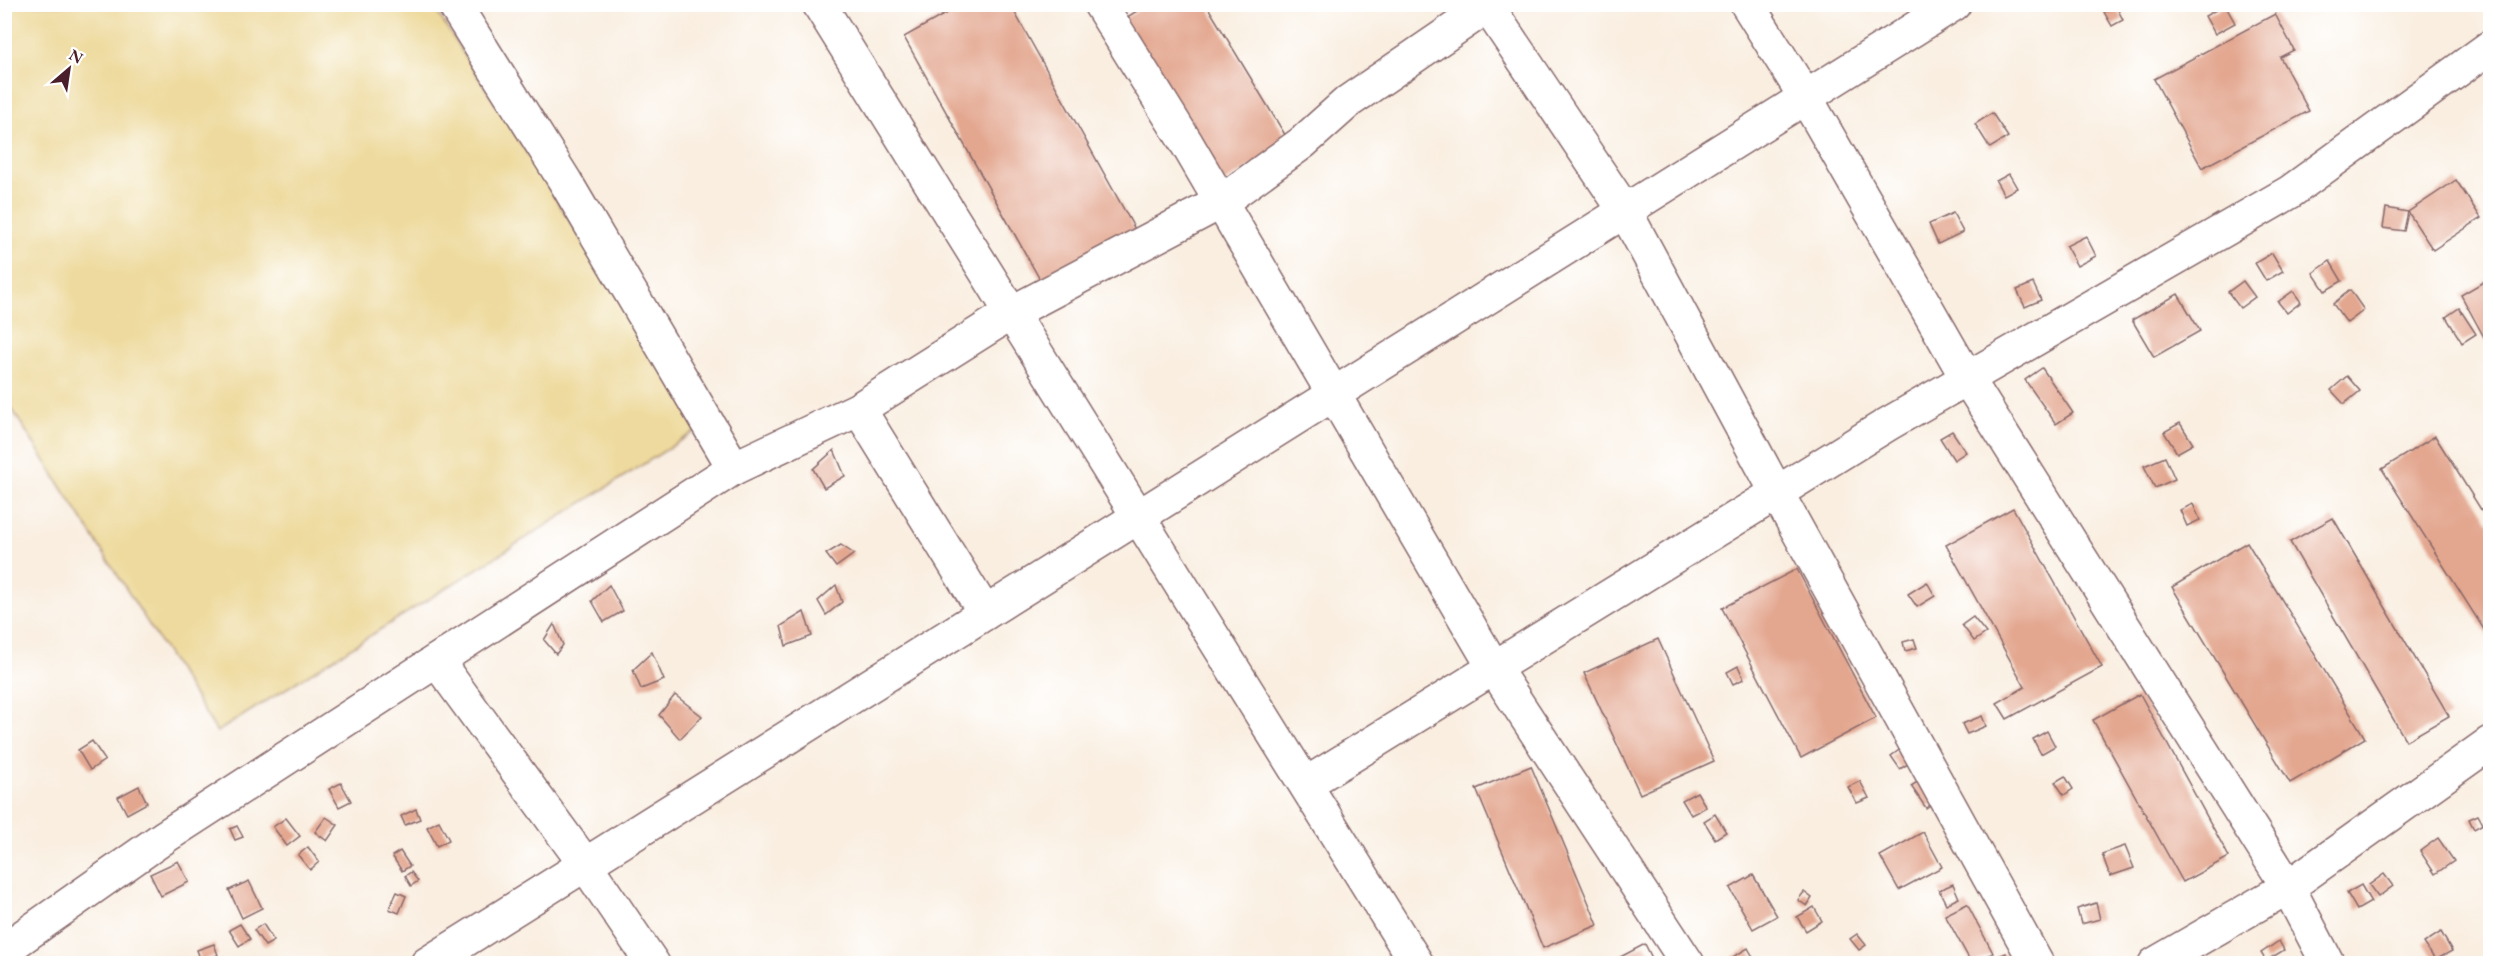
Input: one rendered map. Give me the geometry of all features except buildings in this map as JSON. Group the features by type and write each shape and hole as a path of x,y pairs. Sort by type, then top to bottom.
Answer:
{"street":[{"path":"454,4 565,181 734,468"},
{"path":"819,4 1417,963"},
{"path":"1100,4 1221,202 1494,668 1688,963"},
{"path":"1747,4 1806,98 1967,378 2288,887 2328,963"},
{"path":"427,963 1954,4"},
{"path":"4,950 166,836 734,468 859,409 1011,313 1221,202 1302,144 1349,101 1488,5 1625,211 2037,963"},
{"path":"1306,784 1777,492 1967,378 2290,192 2490,47"},
{"path":"859,409 985,613"},
{"path":"437,661 585,864 653,963"},
{"path":"2155,963 2288,887 2490,743"}],"sand":[{"path":"432,4 701,428 217,732 5,398 5,5"}]}
